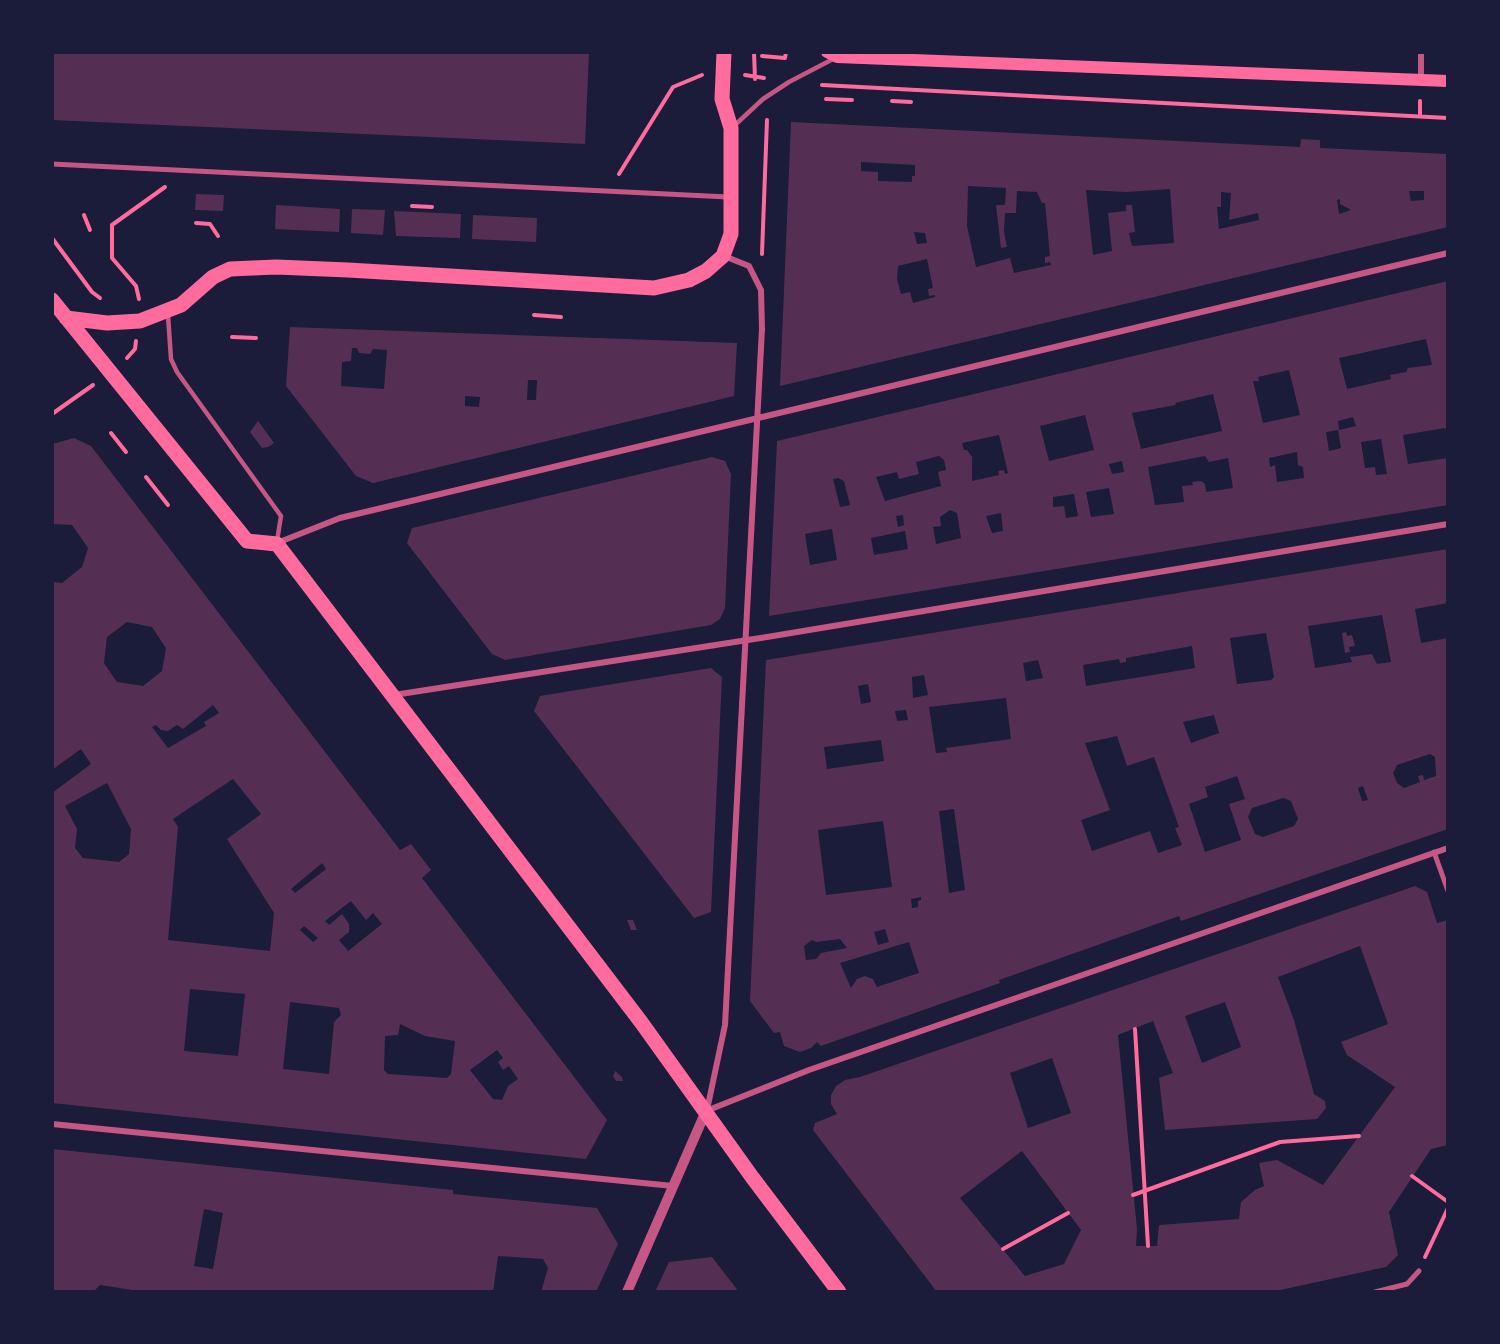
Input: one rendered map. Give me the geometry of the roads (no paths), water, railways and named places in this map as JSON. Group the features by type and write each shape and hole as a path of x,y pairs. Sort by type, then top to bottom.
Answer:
{"main road":[{"path":"66,318 107,324 140,321 181,305 213,277 230,269 276,267 348,270 654,288 689,280 706,271 723,256 731,234 731,128 722,99 724,52"},
{"path":"832,55 1448,81"},
{"path":"52,300 247,541 277,544 673,1066 752,1177 839,1292"}],"street":[{"path":"1421,52 1421,79"},
{"path":"52,164 732,197"},
{"path":"277,544 339,518 1448,254"},
{"path":"627,1292 706,1111 725,1025 762,329 761,290 749,266 723,256"},
{"path":"392,696 1448,524"},
{"path":"706,1111 809,1070 1448,848"},
{"path":"1434,852 1448,891"},
{"path":"52,1124 673,1186"},
{"path":"1375,1292 1407,1284 1419,1271"}],"lane":[{"path":"731,128 763,99 832,55"},
{"path":"168,312 171,359 177,372 281,516 277,544"}]}
